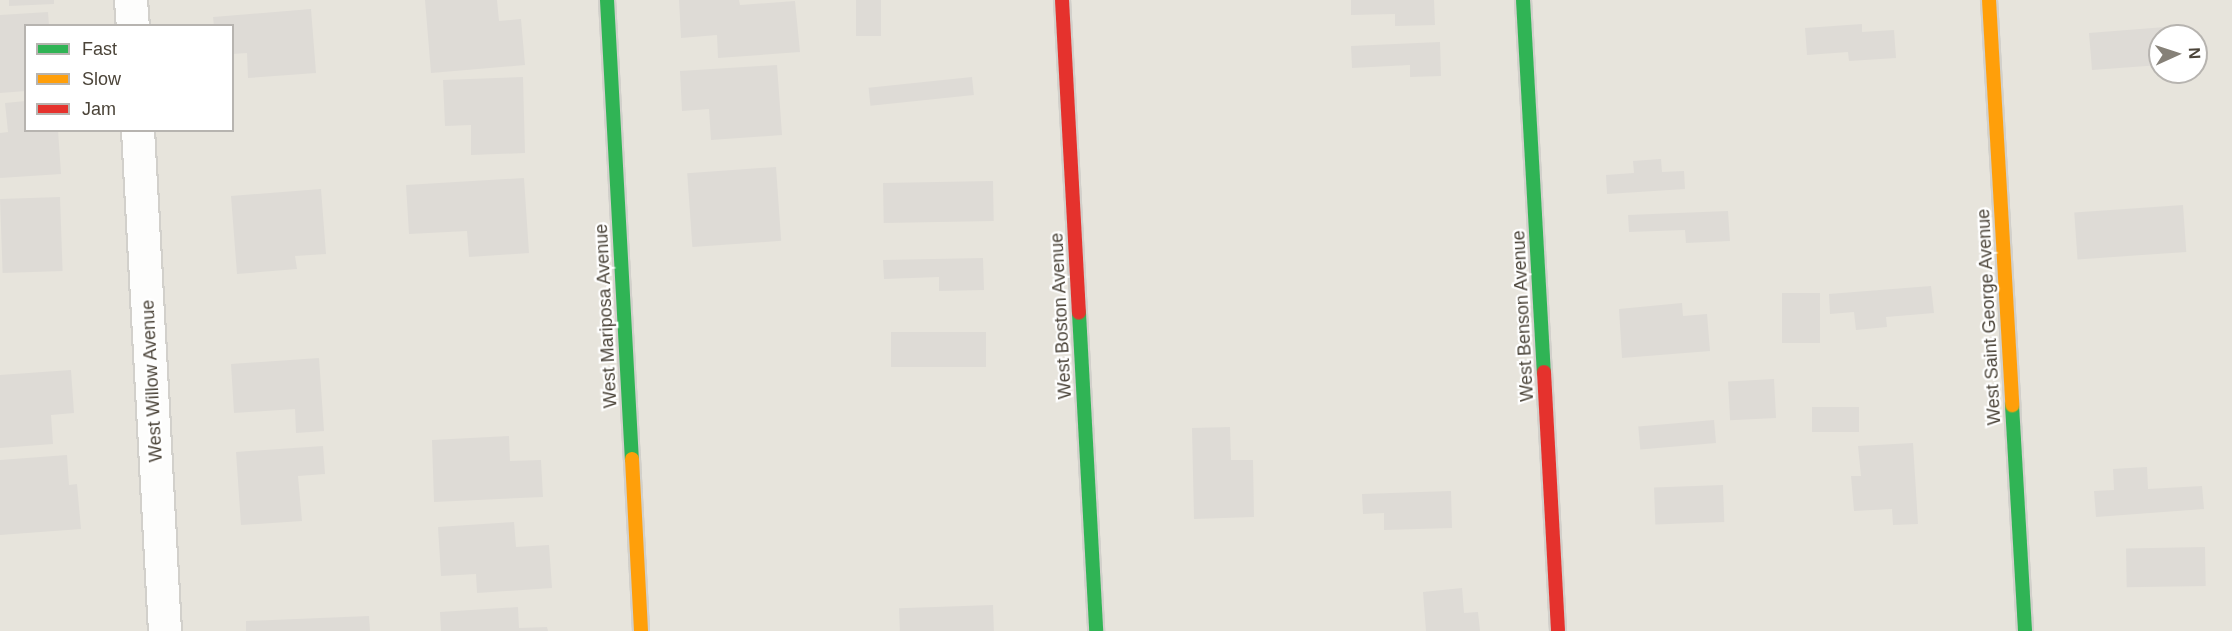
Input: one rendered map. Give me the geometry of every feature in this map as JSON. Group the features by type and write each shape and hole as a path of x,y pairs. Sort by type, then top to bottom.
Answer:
{"street":[{"path":"131,0 133,24"},
{"name":"West Mariposa Avenue","path":"607,0 642,631"},
{"name":"West Boston Avenue","path":"1062,0 1096,631"},
{"name":"West Benson Avenue","path":"1523,0 1558,631"},
{"name":"West Saint George Avenue","path":"1989,0 2025,631"},
{"name":"West Willow Avenue","path":"138,132 165,631"}],"shaded area":[{"path":"0,0 2232,0 2232,631 0,631"}],"building":[{"path":"9,0 54,0 54,4 9,6"},
{"path":"425,0 497,0 499,21 521,19 525,65 431,73"},
{"path":"679,0 739,0 740,5 795,1 800,52 718,58 717,35 681,38"},
{"path":"856,0 881,0 881,36 856,36"},
{"path":"1351,0 1434,0 1435,25 1395,26 1395,14 1351,15"},
{"path":"311,9 316,73 248,78 247,53 234,54 234,24 214,24 213,17"},
{"path":"48,12 49,24 24,24 24,91 0,93 0,15"},
{"path":"1862,24 1862,32 1894,30 1896,58 1849,61 1848,52 1807,55 1805,28"},
{"path":"2148,28 2148,66 2092,70 2089,33"},
{"path":"1440,42 1441,76 1410,77 1410,65 1352,68 1351,46"},
{"path":"777,65 782,135 711,140 709,109 682,111 680,71"},
{"path":"523,77 525,153 471,155 471,125 445,126 443,80"},
{"path":"972,77 974,95 870,106 869,88"},
{"path":"24,101 24,132 58,132 61,174 0,178 0,133 8,132 5,103"},
{"path":"1661,159 1662,172 1684,171 1685,189 1607,194 1606,175 1634,173 1633,161"},
{"path":"776,167 781,241 692,247 687,173"},
{"path":"524,178 529,253 469,257 467,231 409,234 406,185"},
{"path":"993,181 994,221 884,223 883,183"},
{"path":"321,189 326,254 295,256 297,269 237,274 231,196"},
{"path":"60,197 63,271 3,273 0,199"},
{"path":"2183,205 2186,252 2078,259 2074,213"},
{"path":"1728,211 1730,241 1686,243 1685,230 1629,232 1628,215"},
{"path":"983,258 984,290 939,291 939,277 884,279 883,260"},
{"path":"1931,286 1934,313 1886,317 1887,327 1856,330 1854,312 1830,314 1829,294"},
{"path":"1782,293 1820,293 1820,343 1782,343"},
{"path":"1682,303 1683,316 1707,314 1710,351 1622,358 1619,309"},
{"path":"891,332 986,332 986,367 891,367"},
{"path":"319,358 324,431 296,433 295,409 234,413 231,364"},
{"path":"71,370 74,413 51,415 53,444 0,448 0,375"},
{"path":"1774,379 1776,418 1730,420 1728,381"},
{"path":"1812,407 1859,407 1859,432 1812,432"},
{"path":"1714,420 1716,443 1640,450 1638,427"},
{"path":"1230,427 1231,460 1253,460 1254,517 1194,519 1192,428"},
{"path":"509,436 510,461 541,460 543,497 434,502 432,440"},
{"path":"1913,443 1918,524 1893,525 1892,509 1854,511 1851,476 1861,476 1858,446"},
{"path":"323,446 325,474 298,476 302,521 241,525 236,452"},
{"path":"67,455 69,485 77,484 81,529 0,535 0,460"},
{"path":"2147,467 2148,489 2202,486 2204,509 2096,517 2094,491 2114,490 2113,469"},
{"path":"1723,485 1724,522 1655,524 1654,487"},
{"path":"1451,491 1452,528 1384,530 1384,513 1363,514 1362,494"},
{"path":"514,522 516,547 549,545 552,588 477,593 476,574 441,576 438,527"},
{"path":"2205,547 2206,586 2127,587 2126,548"},
{"path":"1462,588 1464,613 1478,612 1480,631 1426,631 1423,592"},
{"path":"993,605 994,631 900,631 899,608"},
{"path":"518,607 519,628 547,627 548,631 441,631 440,612"},
{"path":"369,616 370,631 246,631 246,621"}],"traffic: fast":[{"path":"607,0 632,459"},
{"path":"1523,0 1544,372"},
{"path":"1079,313 1096,631"},
{"path":"2012,405 2025,631"}],"traffic: slow":[{"path":"1989,0 2012,405"},
{"path":"632,459 641,631"}],"traffic: jam":[{"path":"1062,0 1079,313"},
{"path":"1544,372 1558,631"}]}
